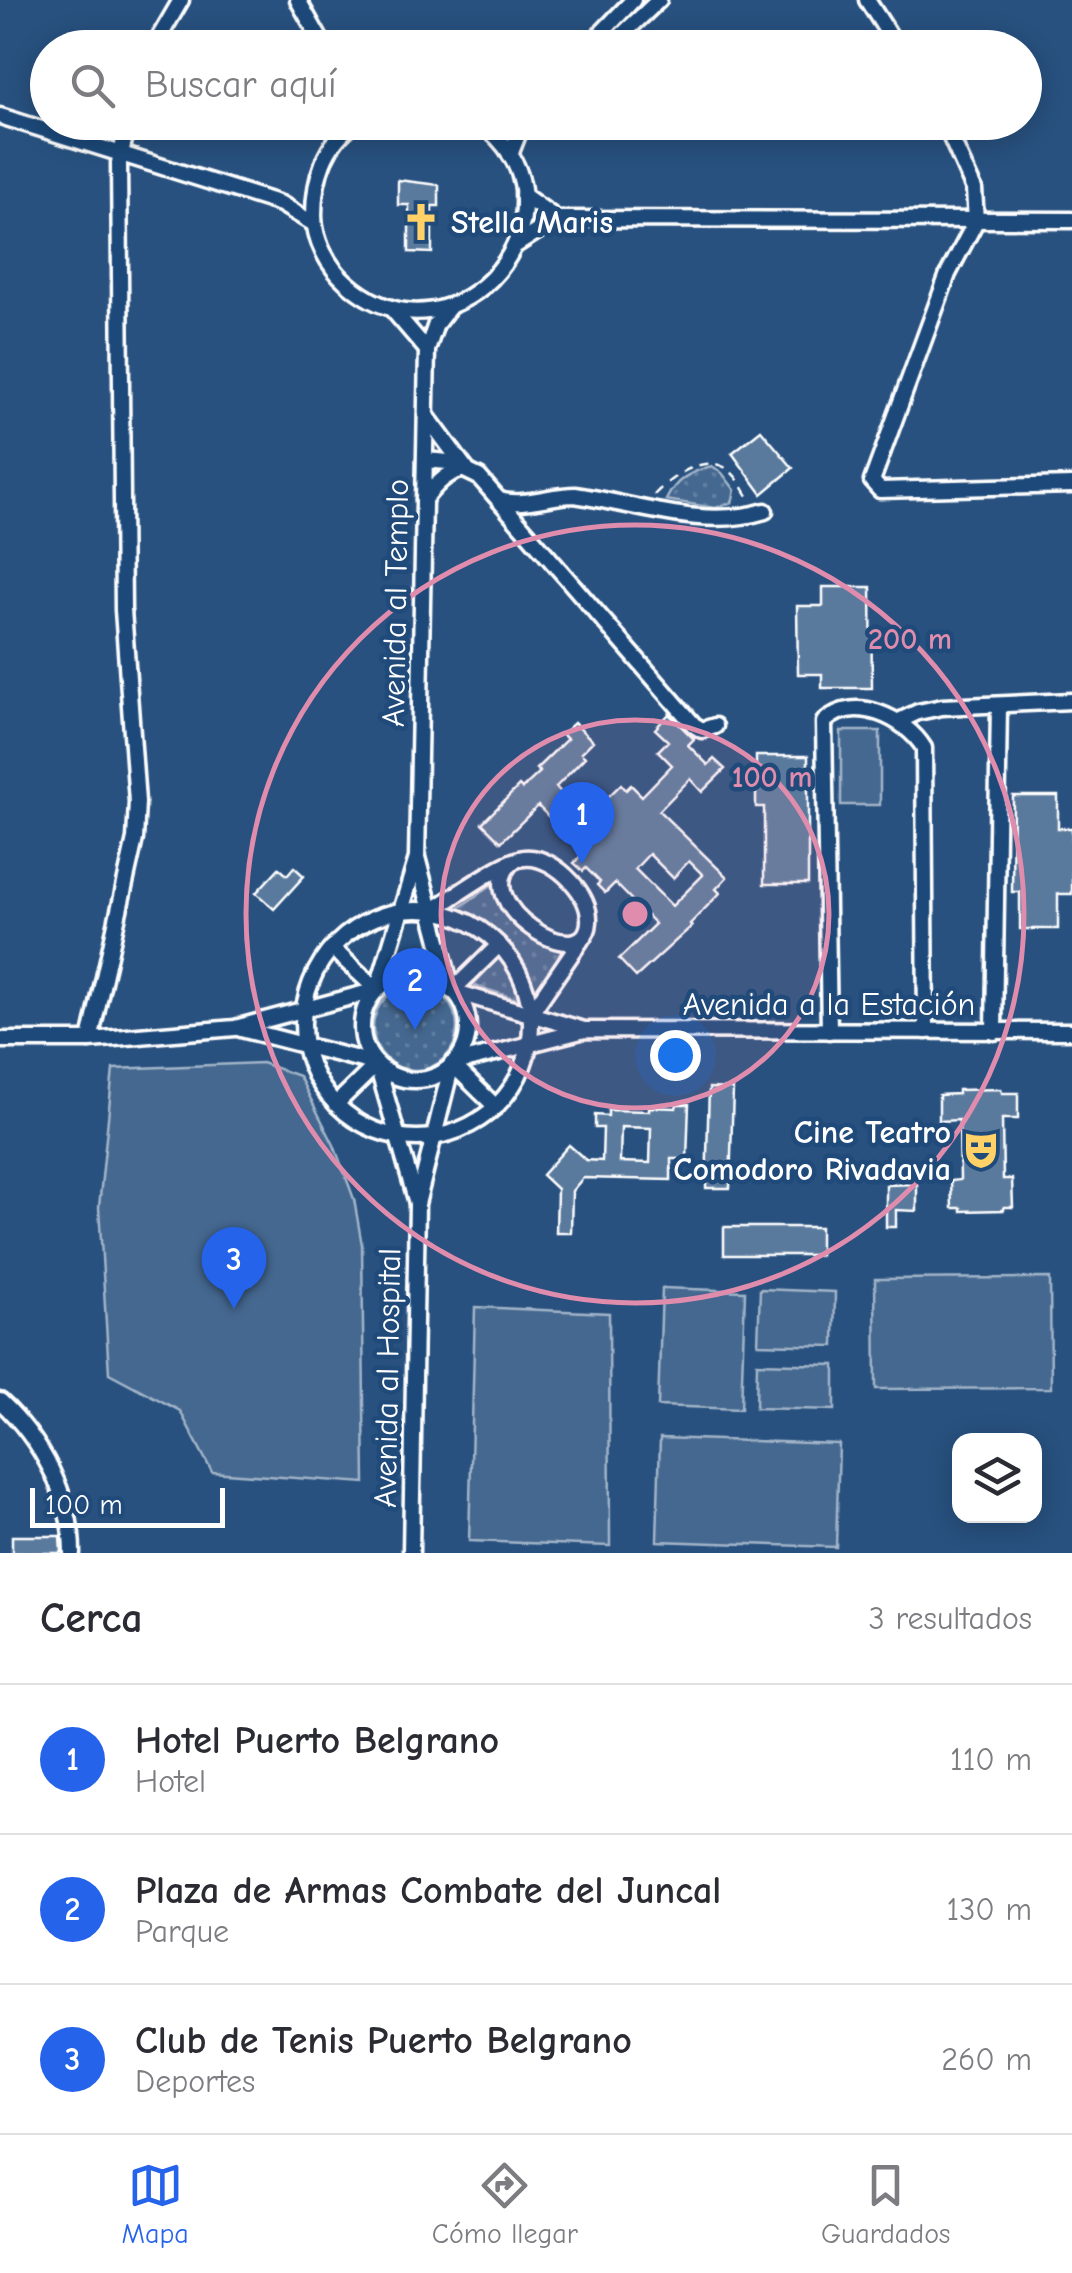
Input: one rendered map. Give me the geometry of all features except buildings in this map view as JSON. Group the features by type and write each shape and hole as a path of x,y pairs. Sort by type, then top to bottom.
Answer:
{"street":[{"path":"164,30 180,0"},
{"path":"298,0 315,30"},
{"path":"604,30 633,0"},
{"path":"627,30 659,0"},
{"path":"866,0 886,30"},
{"path":"0,116 30,126"},
{"path":"76,140 281,204 314,224"},
{"path":"90,1040 135,838 137,802 122,610 120,154 124,140"},
{"path":"337,140 320,166 314,190 314,224 319,243 340,277 355,291 391,308 421,312 450,306 490,284 516,245 523,195 510,154 499,140"},
{"path":"510,154 515,140"},
{"path":"952,140 974,189 976,221 948,274 872,481 880,490 1072,485"},
{"path":"281,204 314,190"},
{"path":"523,195 556,219"},
{"path":"516,245 556,219 1072,220"},
{"path":"427,350 436,324 450,306"},
{"path":"391,308 427,350"},
{"name":"Avenida al Templo","path":"417,858 427,350"},
{"path":"426,414 466,470"},
{"path":"425,460 448,462 479,478 694,725 702,730 715,726"},
{"path":"424,499 453,471 466,470"},
{"path":"498,500 511,503 574,495 711,518 758,513"},
{"path":"899,721 942,706 1072,701"},
{"path":"994,1032 999,705"},
{"path":"829,1031 824,722 833,714 858,710 899,721 916,734 924,748 926,1031"},
{"path":"378,990 417,858"},
{"path":"417,858 452,990 462,1004 468,1027 462,1051 452,1064 417,1204"},
{"path":"431,912 513,861 535,858 568,878 586,902 589,920 585,934 531,1014"},
{"path":"513,861 504,872 503,888 524,922 548,938 566,943 585,934"},
{"path":"401,911 431,912 463,920 499,945 524,982 531,1014 530,1043 522,1071 496,1107 469,1126 434,1137 398,1136 370,1128 336,1104 314,1072 305,1044 304,1009 312,981 332,948 359,926 401,911"},
{"path":"452,990 499,945"},
{"path":"332,948 378,990"},
{"path":"417,1204 377,1064 366,1048 362,1024 367,1005 378,990 395,978 415,975 585,1030"},
{"path":"0,1040 90,1040 235,1028 378,990"},
{"path":"235,1028 377,1064 396,1076 418,1080 452,1064 585,1030"},
{"name":"Avenida a la Estación","path":"585,1030 1072,1031"},
{"path":"336,1104 377,1064"},
{"path":"452,1064 496,1107"},
{"name":"Avenida al Hospital","path":"412,1553 417,1204"},
{"path":"0,1401 29,1433 60,1490 70,1521 72,1553"}],"path":[{"path":"643,506 667,482 712,462 730,470 758,513"}],"shaded area":[{"path":"712,466 735,490 732,503 715,508 666,500 684,477"},
{"path":"841,731 880,731 880,805 841,805"},
{"path":"493,884 506,909 526,933 563,952 535,992 523,964 506,942 457,909"},
{"path":"500,956 518,976 523,1001 473,985"},
{"path":"415,986 431,989 445,998 454,1012 454,1044 445,1058 431,1067 415,1070 399,1067 385,1058 376,1044 373,1028 376,1012 385,998 399,989"},
{"path":"262,1063 299,1076 334,1145 354,1199 362,1245 365,1483 212,1472 180,1411 109,1373 99,1207 113,1069"},
{"path":"1050,1278 1051,1388 876,1389 875,1279"},
{"path":"662,1288 745,1291 741,1409 658,1406"},
{"path":"760,1289 835,1292 834,1346 758,1344"},
{"path":"475,1307 609,1313 610,1546 469,1541"},
{"path":"757,1363 835,1365 835,1410 756,1408"},
{"path":"660,1438 839,1444 836,1547 657,1541"}],"place":[{"name":"Stella Maris","path":"421,222"},
{"name":"Hotel Puerto Belgrano","path":"582,864"},
{"name":"Plaza de Armas Combate del Juncal","path":"415,1030"},
{"name":"Cine Teatro Comodoro Rivadavia","path":"981,1150"},
{"name":"Club de Tenis Puerto Belgrano","path":"234,1309"}]}
